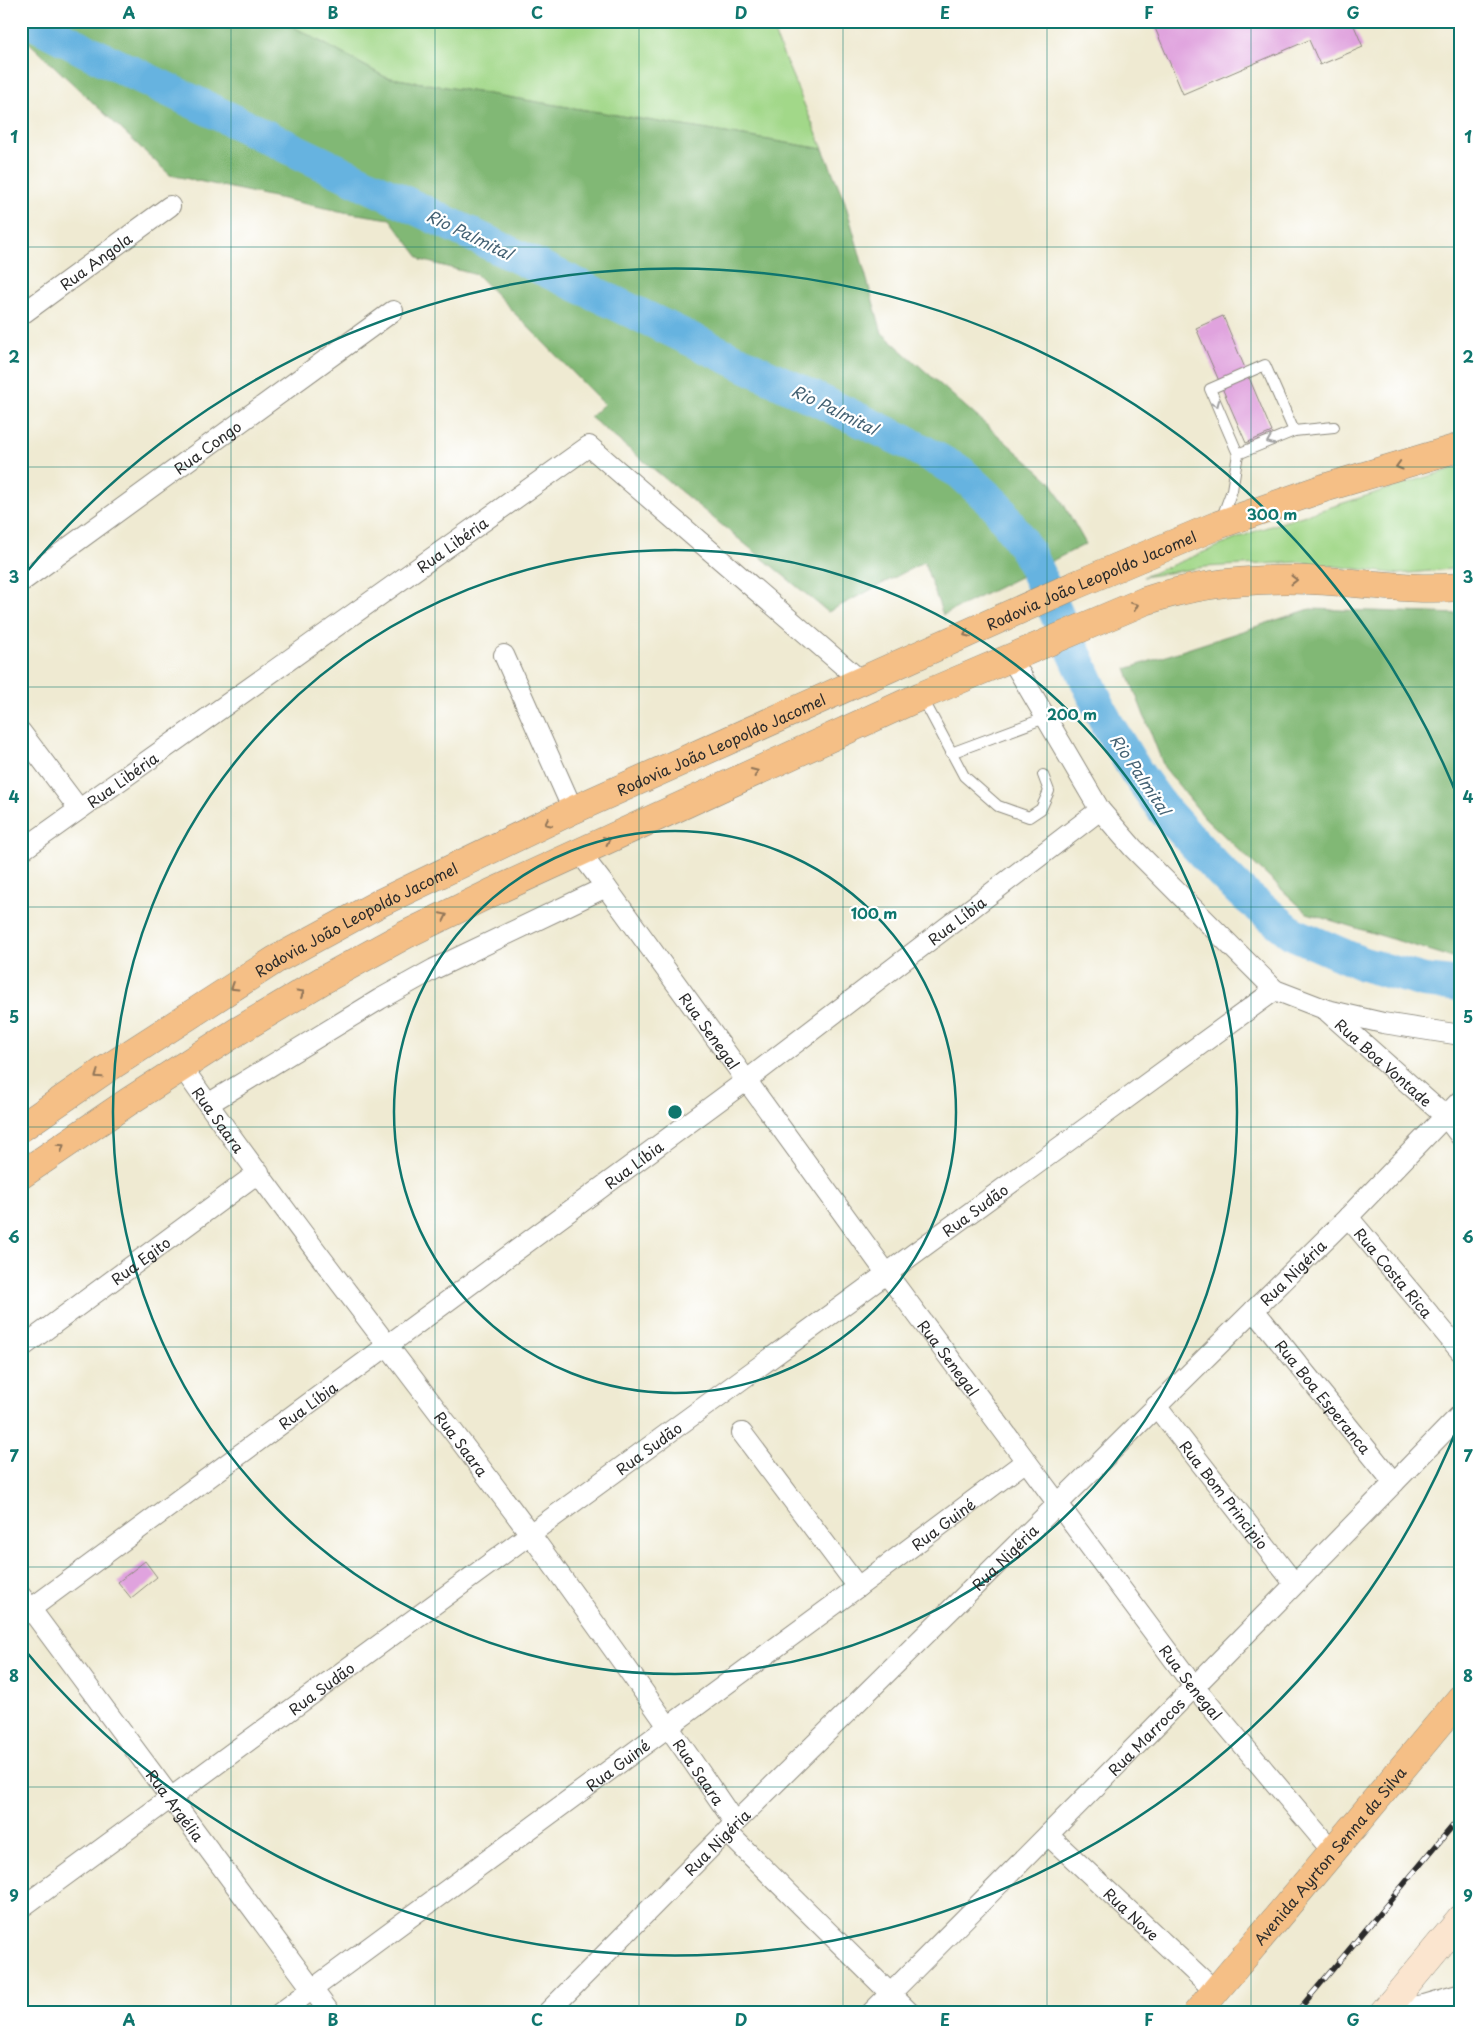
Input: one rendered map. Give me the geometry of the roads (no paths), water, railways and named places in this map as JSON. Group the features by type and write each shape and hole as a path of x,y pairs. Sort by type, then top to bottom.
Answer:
{"main road":[{"name":"Rodovia João Leopoldo Jacomel","path":"21,1128 275,960 380,904 573,810 1073,586 1218,525 1324,488 1461,447"},
{"path":"21,1175 182,1067 323,980 405,935 491,893 921,696 1045,645 1090,624 1168,593 1253,581 1309,580 1399,588 1461,587"},
{"name":"Avenida Ayrton Senna da Silva","path":"1197,2013 1461,1698"}],"street":[{"name":"Rua Angola","path":"21,315 170,206"},
{"name":"Rua Congo","path":"21,582 393,311"},
{"name":"Rua Libéria","path":"21,851 589,446 861,681"},
{"path":"504,655 573,810"},
{"path":"1011,658 1100,810 1133,848 1275,990 1327,1010 1383,1023 1461,1035"},
{"path":"21,732 79,809"},
{"name":"Rua Líbia","path":"24,1607 387,1346 746,1080 1100,810"},
{"name":"Rua Senegal","path":"580,853 887,1274 1195,1688 1332,1852"},
{"path":"208,1104 380,999 434,969 606,887"},
{"name":"Rua Sudão","path":"21,1908 1275,990"},
{"name":"Rua Boa Vontade","path":"1327,1010 1446,1117 1461,1137"},
{"name":"Rua Saara","path":"182,1067 387,1346 530,1534 669,1726 731,1827 910,2013"},
{"name":"Rua Nigéria","path":"547,2013 731,1827 1254,1310 1461,1100"},
{"name":"Rua Egito","path":"21,1348 259,1172"},
{"name":"Rua Costa Rica","path":"1348,1216 1461,1352"},
{"name":"Rua Boa Esperanca","path":"1254,1310 1394,1483"},
{"name":"Rua Bom Principio","path":"1156,1406 1294,1583"},
{"name":"Rua Marrocos","path":"871,2013 1195,1688 1294,1583 1461,1414"},
{"path":"742,1433 858,1587"},
{"name":"Rua Guiné","path":"280,2013 1026,1461"},
{"name":"Rua Argélia","path":"24,1607 171,1797 330,2013"},
{"name":"Rua Nove","path":"1048,1835 1215,1991"},
{"path":"1384,2012 1461,1919"},
{"path":"1384,2012 1424,2005 1461,1994"}],"lane":[{"path":"1218,525 1230,496 1238,454 1210,389 1265,365 1294,431"},
{"path":"1238,454 1294,431 1334,427"},
{"path":"921,696 964,776 998,806 1029,817 1041,810 1049,791 1043,775"},
{"path":"951,753 1045,718"}],"waterway":[{"name":"Rio Palmital","path":"30,21 87,51 908,443 960,472 997,506 1028,552 1107,724 1137,773 1163,809 1214,865 1241,892 1292,933 1363,964 1424,981 1461,985"}],"railway":[{"path":"1296,2013 1461,1816"}]}
